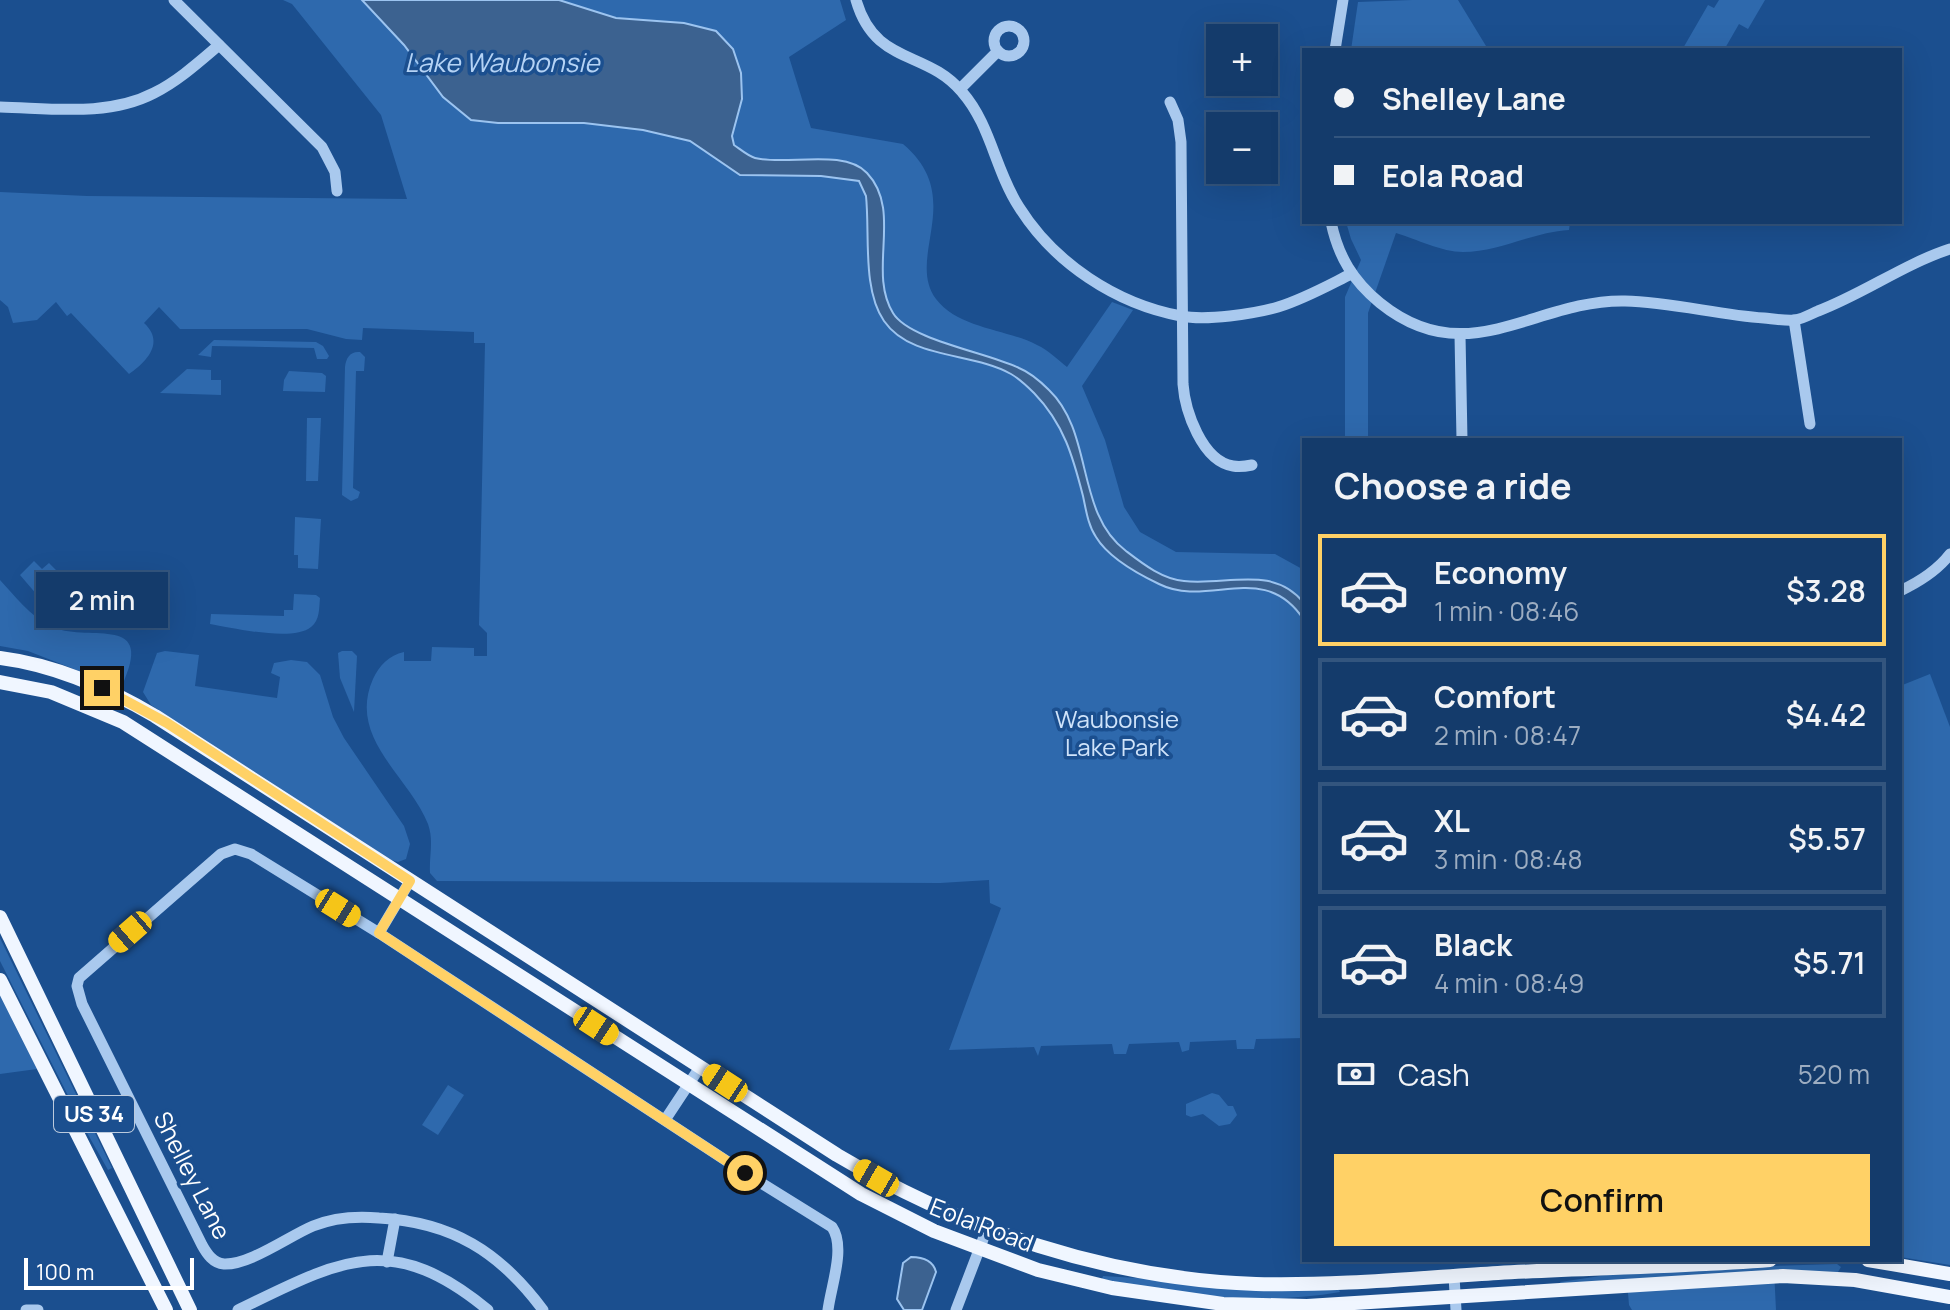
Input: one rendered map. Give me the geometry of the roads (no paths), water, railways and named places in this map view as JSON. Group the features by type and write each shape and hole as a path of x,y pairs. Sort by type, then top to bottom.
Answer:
{"main road":[{"name":"Eola Road","path":"0,658 63,673 129,701 881,1181 987,1229 1105,1264 1214,1281 1295,1284 1740,1262"},
{"name":"Eola Road","path":"0,682 51,692 123,722 861,1194 934,1231 1038,1270 1112,1288 1223,1304 1456,1304 1762,1277 1855,1280 1950,1297"},
{"name":"US 34","path":"0,917 190,1310"},
{"name":"US 34","path":"0,980 166,1310"},
{"path":"1880,1262 1950,1274"}],"street":[{"path":"174,0 322,147 335,172 337,191"},
{"path":"856,0 864,24 879,41 933,70 960,89 979,117 1016,203 1048,245 1105,288 1183,317 1246,314 1279,307 1351,274"},
{"path":"1335,48 1343,0"},
{"path":"0,107 95,108 126,104 167,86 219,45"},
{"path":"960,89 998,51"},
{"path":"1170,102 1178,120 1181,142 1184,395 1191,422 1205,445 1221,461 1233,466 1252,465"},
{"path":"1332,224 1351,274 1367,292 1403,318 1422,327 1460,335 1501,329 1607,302 1635,302 1794,320 1833,306 1950,249"},
{"path":"1794,320 1810,424"},
{"path":"1460,335 1462,438"},
{"path":"1902,590 1942,564 1950,554"},
{"name":"Shelley Lane","path":"543,1310 512,1273 476,1245 444,1229 395,1219 358,1217 331,1220 247,1258 226,1264 217,1263 202,1245 82,1004 77,986 83,973 221,854 235,849 251,854 379,933 832,1227 839,1247 828,1310"},
{"path":"379,933 410,881"},
{"path":"665,1120 700,1067"},
{"path":"387,1262 395,1219"},
{"path":"956,1310 987,1229"},
{"path":"238,1310 320,1271 351,1263 387,1262 411,1265 440,1276 488,1310"},
{"path":"1454,1276 1456,1304"},
{"path":"26,1310 38,1310"}],"water":[{"name":"Lake Waubonsie","path":"362,0 559,0 616,18 684,23 716,31 733,49 741,73 742,99 732,136 734,145 755,158 844,161 867,173 883,205 883,279 893,313 915,331 1023,370 1049,390 1073,428 1091,495 1110,535 1146,566 1176,580 1248,579 1278,584 1302,601 1302,618 1288,602 1272,592 1235,588 1197,592 1159,584 1108,551 1091,528 1075,468 1060,429 1034,393 1014,376 996,367 910,343 884,321 872,293 866,196 859,181 821,176 740,175 690,141 643,130 584,123 471,120 443,97 404,45"},
{"path":"911,1257 926,1260 936,1272 922,1310 904,1310 897,1299 903,1263"}],"park label":[{"name":"Waubonsie Lake Park","path":"1117,732"}]}
